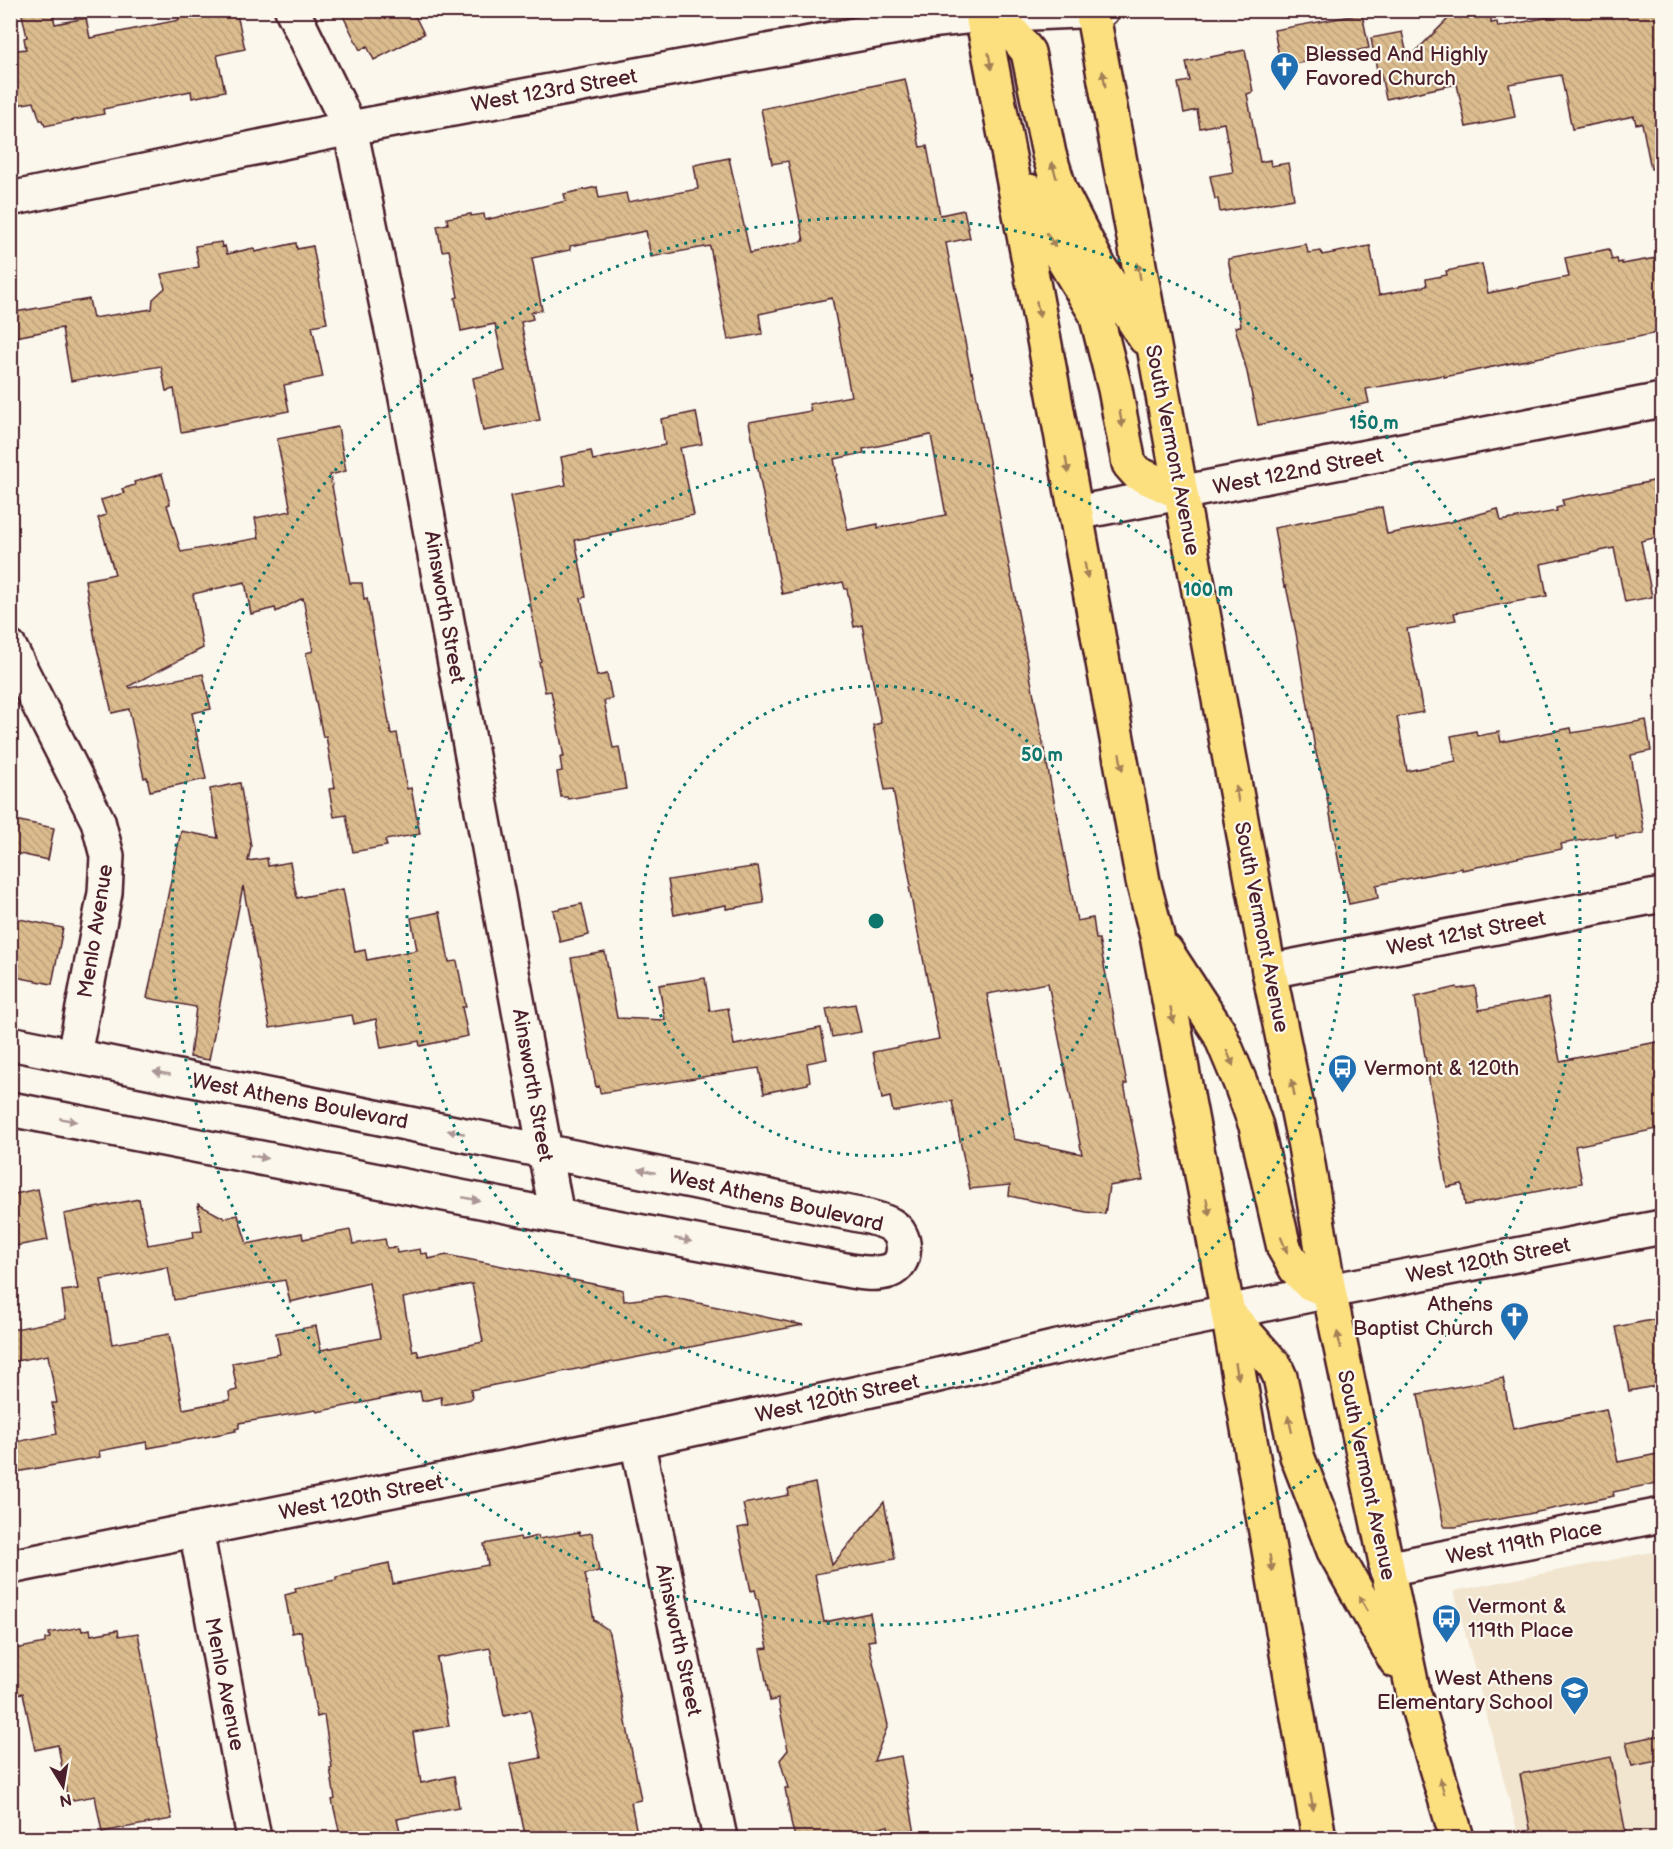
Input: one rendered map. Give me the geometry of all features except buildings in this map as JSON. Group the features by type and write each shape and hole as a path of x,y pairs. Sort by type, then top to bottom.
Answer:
{"main road":[{"name":"South Vermont Avenue","path":"1093,11 1153,349 1182,493 1269,971 1305,1146 1329,1291 1413,1691 1457,1839"},
{"path":"981,13 1143,881 1157,936 1228,1313 1319,1839"},
{"path":"981,13 1008,27 1028,52 1049,154 1060,190 1100,268 1153,349"},
{"path":"998,108 1041,223 1096,314 1115,389 1129,464 1137,473 1182,493"},
{"path":"1157,936 1219,1032 1240,1082 1256,1126 1284,1248 1296,1269 1309,1283 1329,1291"},
{"path":"1228,1313 1275,1366 1280,1377 1297,1456 1334,1551 1413,1691"}],"street":[{"name":"Ainsworth Street","path":"292,10 350,128 405,393 557,1216"},
{"name":"West 123rd Street","path":"10,199 350,128 929,21 981,13 1093,11"},
{"name":"West 122nd Street","path":"1076,513 1662,400"},
{"name":"Menlo Avenue","path":"10,648 98,821 107,856 105,893 74,1055"},
{"name":"West 121st Street","path":"1269,971 1662,895"},
{"name":"West Athens Boulevard","path":"10,1043 869,1217 892,1225 902,1238 904,1251 900,1263 890,1271 872,1274 557,1216 10,1109"},
{"name":"West 120th Street","path":"10,1567 638,1441 913,1382 1053,1348 1329,1291 1662,1227"},
{"name":"Ainsworth Street","path":"638,1441 720,1839"},
{"name":"West 119th Place","path":"1386,1569 1662,1515"},
{"name":"Menlo Avenue","path":"196,1530 254,1839"}],"shaded area":[{"name":"West Athens Elementary School","path":"1662,1550 1662,1838 1519,1838 1454,1591"}],"place":[{"name":"Blessed And Highly Favored Church","path":"1284,92"},
{"name":"Vermont & 120th","path":"1343,1094"},
{"name":"Athens Baptist Church","path":"1514,1342"},
{"name":"Vermont & 119th Place","path":"1447,1644"},
{"name":"West Athens Elementary School","path":"1574,1716"}]}
